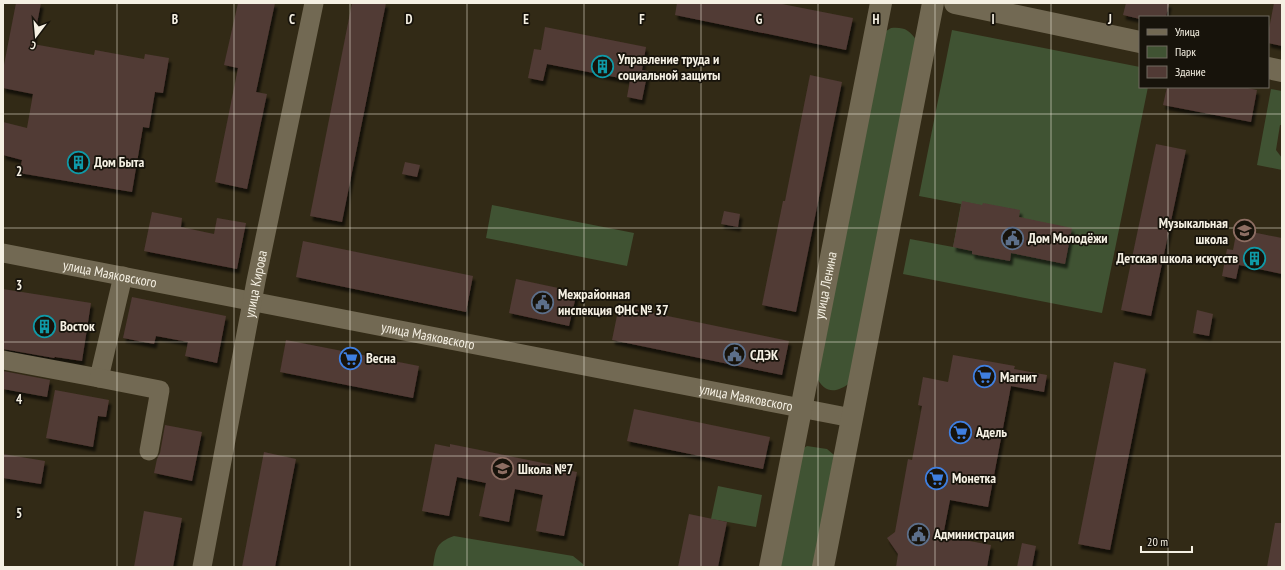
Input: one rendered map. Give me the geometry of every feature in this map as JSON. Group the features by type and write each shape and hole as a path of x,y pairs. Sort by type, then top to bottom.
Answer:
{"main road":[{"name":"улица Ленина","path":"770,567 881,3"},
{"path":"823,567 933,3"},
{"path":"955,3 1139,42"},
{"path":"1269,68 1282,71"}],"street":[{"name":"улица Кирова","path":"202,567 252,301 314,3"},
{"name":"улица Маяковского","path":"3,253 852,418"},
{"path":"99,378 123,276"},
{"path":"3,360 160,390 148,451"}],"green space":[{"path":"891,28 906,30 912,34 917,41 851,382 846,386 832,390 823,386 816,376 883,33"},
{"path":"952,30 1139,67 1139,88 1148,88 1102,313 903,274 910,239 953,247 961,204 919,196"},
{"path":"1271,89 1282,91 1282,125 1280,125 1276,150 1282,158 1282,170 1257,165"},
{"path":"492,205 634,233 627,266 486,238"},
{"path":"807,446 827,449 834,455 815,567 776,567 802,449"},
{"path":"718,486 762,495 756,527 711,519"},
{"path":"454,536 573,556 583,564 584,567 433,567 436,551 440,544"}],"building":[{"path":"16,3 41,3 33,44 94,55 95,50 144,59 145,54 169,58 163,93 155,92 149,128 143,127 132,192 19,173 22,160 3,155 3,122 27,128 33,94 3,88 3,70"},
{"path":"238,3 275,3 256,92 267,94 247,189 215,182 238,68 224,65"},
{"path":"352,3 386,3 342,222 310,216"},
{"path":"677,3 777,3 853,18 846,50 675,15"},
{"path":"1126,3 1169,3 1166,16 1139,16 1139,19 1123,15"},
{"path":"1274,3 1282,3 1282,46 1269,43 1269,29"},
{"name":"Управление труда и социальной защиты","path":"545,27 646,47 642,70 648,71 642,100 627,97 630,80 547,64 543,81 528,78 534,49 541,50"},
{"path":"810,75 842,82 796,312 762,305 783,201 785,201"},
{"path":"1167,88 1248,88 1257,90 1251,122 1163,105"},
{"path":"1156,144 1186,150 1151,316 1121,310"},
{"path":"405,162 420,165 417,177 402,174"},
{"name":"Дом Молодёжи","path":"962,201 982,205 983,203 1020,210 1019,217 1072,228 1065,264 1011,253 1010,261 972,254 972,251 953,247"},
{"path":"724,211 740,214 738,227 721,224"},
{"path":"152,212 182,218 181,227 214,234 217,218 246,223 237,269 144,251"},
{"name":"Детская школа искусств","path":"1237,229 1282,238 1282,274 1239,265 1236,279 1222,276 1227,249 1233,250"},
{"path":"303,241 473,276 466,312 296,277"},
{"name":"Межрайонная инспекция ФНС № 37","path":"516,279 577,292 569,326 509,313"},
{"name":"Восток","path":"3,289 91,303 82,361 54,358 3,349"},
{"path":"132,297 226,316 217,363 185,356 188,342 156,336 154,344 123,338"},
{"path":"619,306 789,341 782,375 612,340"},
{"path":"1197,310 1213,314 1209,336 1193,333"},
{"path":"286,340 419,366 413,398 280,372"},
{"name":"Адель","path":"953,355 1015,366 1014,369 1047,375 1044,392 1011,386 988,507 950,500 943,536 991,545 987,567 896,567 898,554 887,538 895,532 908,459 912,460 922,406 918,405 923,377 948,382"},
{"path":"1114,362 1146,369 1110,550 1078,544"},
{"path":"3,371 50,380 47,397 3,389"},
{"path":"55,390 109,400 106,417 98,416 93,447 46,438"},
{"path":"634,409 770,437 763,469 627,441"},
{"path":"165,425 202,432 192,481 154,473 160,453"},
{"name":"Школа №7","path":"435,444 450,447 450,444 563,467 562,469 577,472 564,536 536,531 543,495 515,489 509,522 479,516 486,483 457,477 449,516 422,511"},
{"path":"264,452 296,459 275,567 242,567"},
{"path":"3,454 45,461 41,484 3,478"},
{"path":"144,511 182,518 173,567 134,567"},
{"path":"689,514 727,522 718,567 678,567"},
{"path":"1275,523 1282,523 1282,567 1267,567"},
{"path":"1022,543 1036,546 1032,567 1017,567"}],"place":[{"name":"Управление труда и социальной защиты","path":"602,67"},
{"name":"Дом Быта","path":"79,162"},
{"name":"Музыкальная школа","path":"1244,231"},
{"name":"Дом Молодёжи","path":"1012,238"},
{"name":"Детская школа искусств","path":"1254,258"},
{"name":"Межрайонная инспекция ФНС № 37","path":"543,302"},
{"name":"Восток","path":"45,326"},
{"name":"СДЭК","path":"734,355"},
{"name":"Весна","path":"351,358"},
{"name":"Магнит","path":"984,377"},
{"name":"Адель","path":"960,432"},
{"name":"Школа №7","path":"502,469"},
{"name":"Монетка","path":"937,478"},
{"name":"Администрация","path":"918,534"}]}
